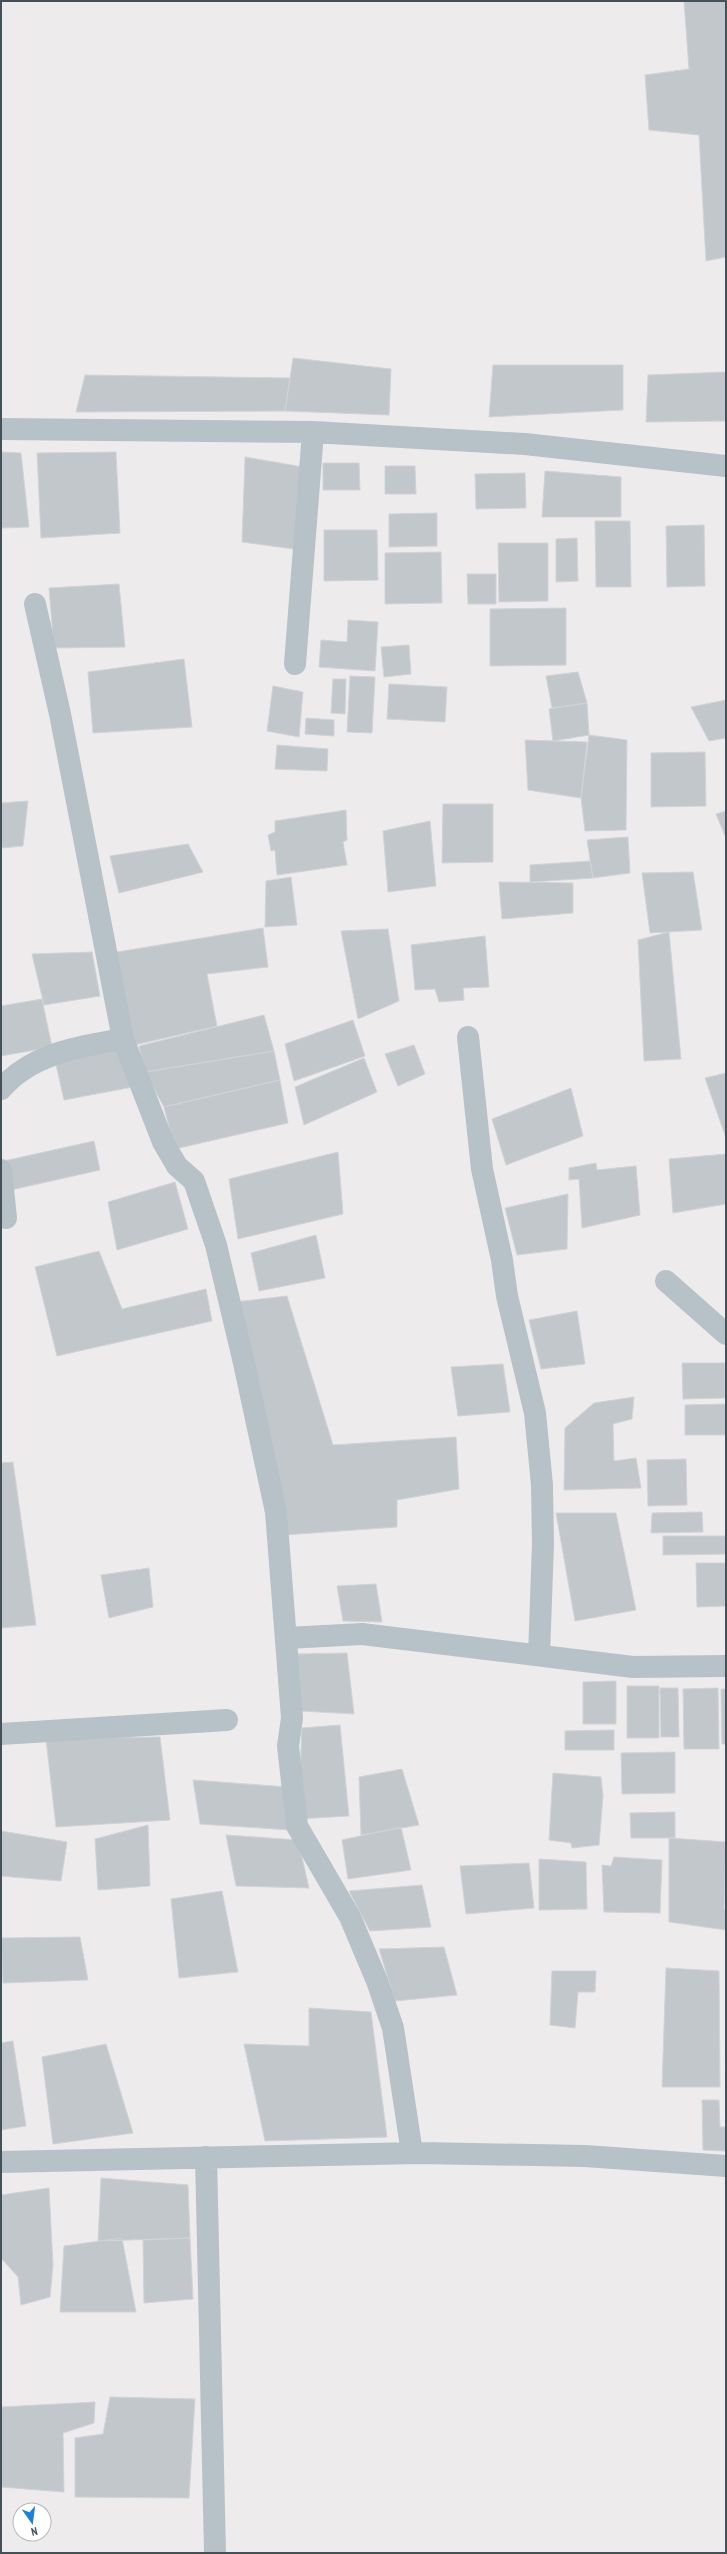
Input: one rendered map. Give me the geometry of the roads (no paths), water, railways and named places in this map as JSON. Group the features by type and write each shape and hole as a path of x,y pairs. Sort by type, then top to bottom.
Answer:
{"street":[{"path":"1,429 313,432 525,444 726,466"},
{"path":"295,664 313,432"},
{"path":"35,604 60,714 123,1038 163,1142 177,1166 194,1181 216,1245 276,1512 292,1728 288,1746 297,1826 350,1917 377,1981 393,2028 412,2153"},
{"path":"1,1089 24,1067 68,1048 123,1038"},
{"path":"468,1038 482,1169 502,1260 507,1296 535,1413 542,1485 543,1544 539,1655"},
{"path":"1,1170 6,1218"},
{"path":"666,1281 726,1334"},
{"path":"286,1638 362,1634 633,1668 726,1666"},
{"path":"1,1734 226,1720"},
{"path":"1,2162 412,2153 584,2156 726,2166"},
{"path":"206,2157 214,2553"}]}
